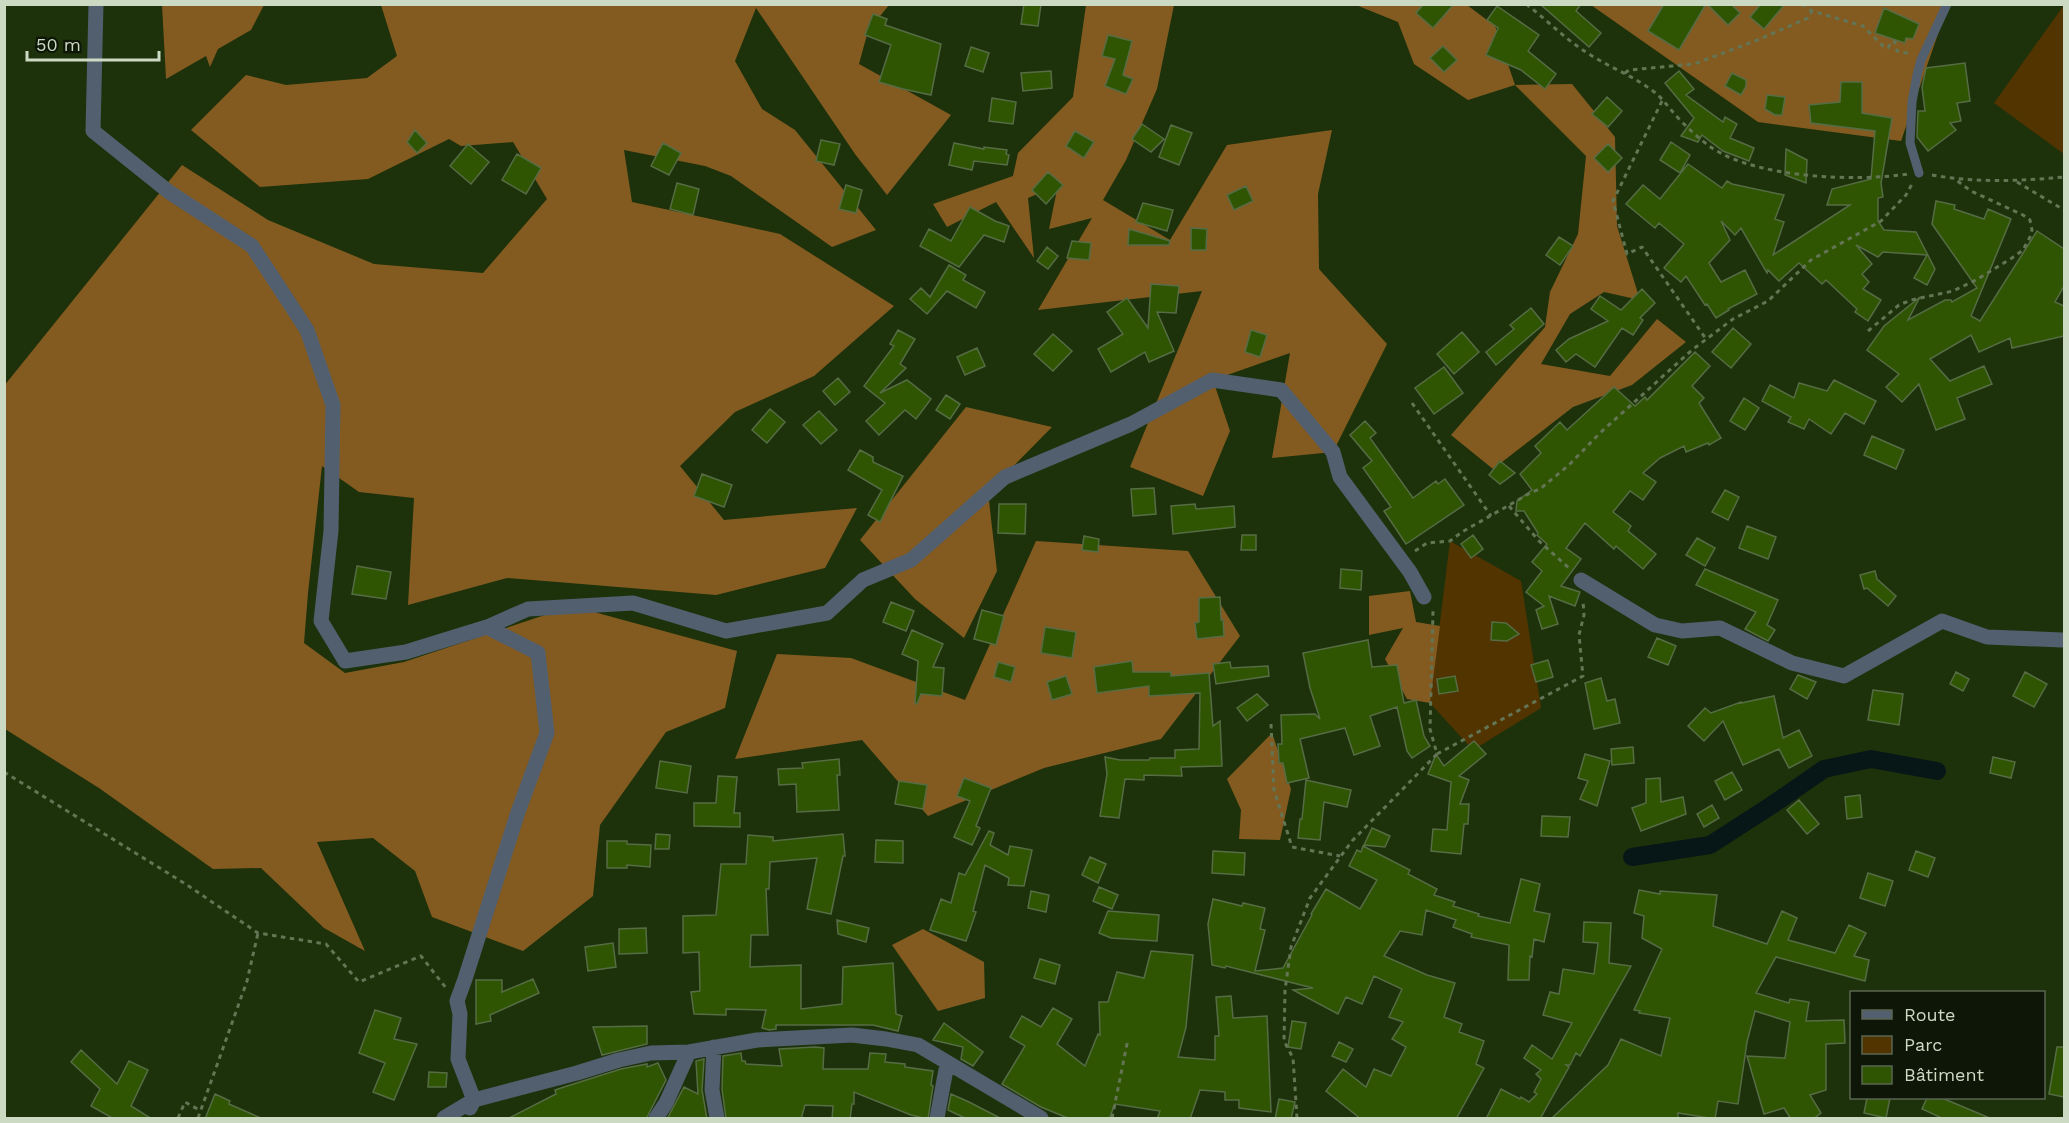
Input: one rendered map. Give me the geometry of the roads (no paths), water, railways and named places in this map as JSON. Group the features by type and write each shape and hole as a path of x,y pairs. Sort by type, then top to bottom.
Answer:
{"street":[{"path":"96,4 93,131 169,192 252,246 307,330 333,405 331,531 321,621 345,662 406,652 487,627 528,609 633,603 726,631 827,613 863,580 911,560 1005,477 1131,424 1212,380 1281,390 1333,452 1340,477 1410,572 1424,597"},
{"path":"1581,580 1655,625 1682,631 1720,628 1792,663 1844,676 1942,621 1988,637 2062,640"},
{"path":"464,1119 474,1100 458,1059 460,1014 457,1001 518,812 547,733 538,653 487,627"},
{"path":"444,1119 474,1100 651,1053 689,1052 757,1040 852,1035 886,1038 918,1045 1041,1119"},
{"path":"714,1047 712,1090 717,1119"},
{"path":"656,1119 666,1103 689,1052"},
{"path":"937,1119 947,1064"}],"lane":[{"path":"1919,173 1910,143 1912,102 1921,60 1947,4"}],"waterway":[{"path":"1632,857 1710,845 1824,769 1871,759 1937,771"}]}
